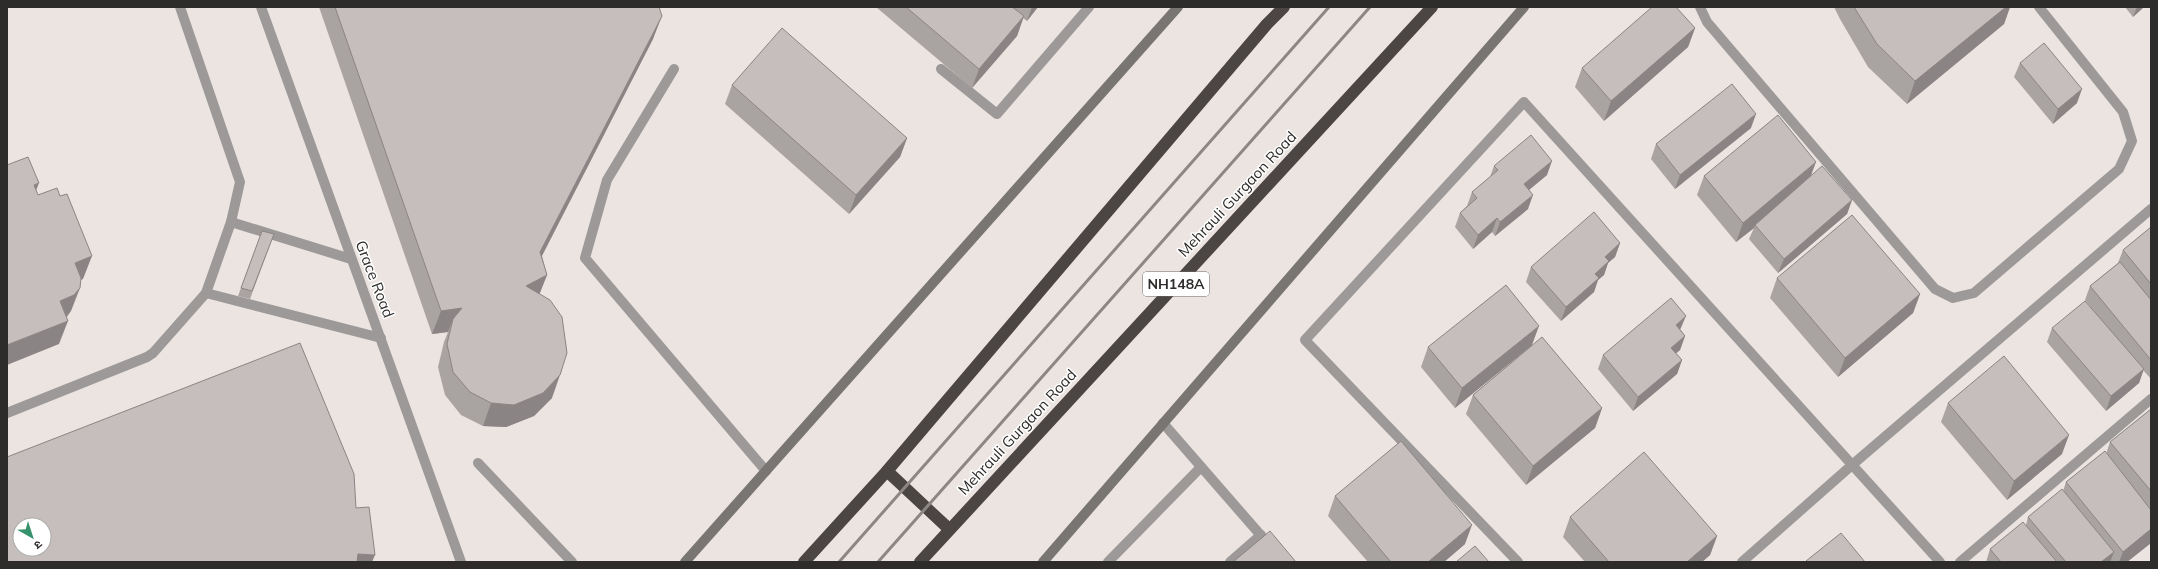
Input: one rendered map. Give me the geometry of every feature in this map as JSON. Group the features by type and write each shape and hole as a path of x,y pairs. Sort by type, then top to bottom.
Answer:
{"highway":[{"path":"804,562 887,471 1226,72 1284,7"},
{"name":"Mehrauli Gurgaon Road","path":"920,562 1432,7"},
{"path":"887,471 949,529"}],"street":[{"path":"7,412 154,353 206,293 231,222 240,182 180,7"},
{"name":"Grace Road","path":"261,7 381,338 460,562"},
{"path":"941,69 997,114 1089,7"},
{"path":"685,562 1178,7"},
{"path":"1043,562 1524,7"},
{"path":"1700,7 1707,22 1935,289 1953,298 1974,293 2119,169 2132,141 2122,112 2039,7"},
{"path":"674,69 607,180 585,258 766,471"},
{"path":"1518,562 1304,340 1524,102 1940,562"},
{"path":"1742,562 1852,465 2151,209"},
{"path":"231,222 351,258"},
{"path":"206,293 381,338"},
{"path":"1960,562 2151,399"},
{"path":"1163,424 1284,562"},
{"path":"478,463 572,562"},
{"path":"1108,562 1201,467"},
{"path":"1230,562 1261,535"}],"building":[{"path":"335,7 659,7 662,16 540,252 547,275 526,286 550,300 562,317 567,353 560,375 543,393 514,405 491,403 470,392 453,372 447,344 453,319 462,308 441,311"},
{"path":"906,7 1012,7 1024,16 979,69"},
{"path":"1652,7 1676,7 1695,28 1611,101 1582,68"},
{"path":"1854,7 2006,7 1915,81 1877,44"},
{"path":"782,28 907,138 856,195 732,85"},
{"path":"2044,43 2082,89 2058,109 2020,63"},
{"path":"1732,84 1756,114 1680,175 1656,144"},
{"path":"1778,115 1816,162 1743,223 1704,176"},
{"path":"1531,135 1552,161 1524,184 1533,195 1500,222 1497,218 1478,235 1460,213 1477,198 1472,192 1498,170 1494,166"},
{"path":"28,157 39,183 34,185 38,195 57,188 60,196 67,194 92,256 75,263 81,278 80,288 74,295 60,301 68,321 7,345 7,165"},
{"path":"1822,166 1852,200 1784,259 1755,225"},
{"path":"1594,212 1620,243 1605,257 1609,261 1595,274 1599,278 1566,307 1531,267"},
{"path":"1852,215 1920,294 1845,358 1777,278"},
{"path":"2151,227 2151,284 2123,250"},
{"path":"262,231 274,234 252,291 241,288"},
{"path":"2120,262 2151,300 2151,360 2090,286"},
{"path":"1506,285 1539,326 1462,388 1428,347"},
{"path":"1671,298 1686,316 1676,325 1685,336 1671,348 1682,360 1638,397 1603,355"},
{"path":"2085,301 2144,369 2111,396 2052,328"},
{"path":"1542,337 1602,408 1533,466 1473,395"},
{"path":"300,343 354,474 356,508 369,507 375,555 358,554 357,562 7,562 7,457"},
{"path":"2004,356 2069,435 2014,481 1948,403"},
{"path":"2151,409 2151,491 2110,442"},
{"path":"1401,441 1472,525 1428,562 1391,562 1335,496"},
{"path":"2105,451 2151,510 2151,529 2123,552 2066,482"},
{"path":"1644,452 1717,536 1687,562 1609,562 1570,517"},
{"path":"2062,489 2114,552 2101,562 2066,562 2028,517"},
{"path":"2023,522 2057,562 2001,562 1990,549"},
{"path":"1270,531 1296,562 1233,562"},
{"path":"1841,533 1865,562 1806,561"},
{"path":"1475,546 1489,562 1456,562"}],"railway":[{"path":"839,562 1329,7"},
{"path":"878,562 1370,7"}]}
